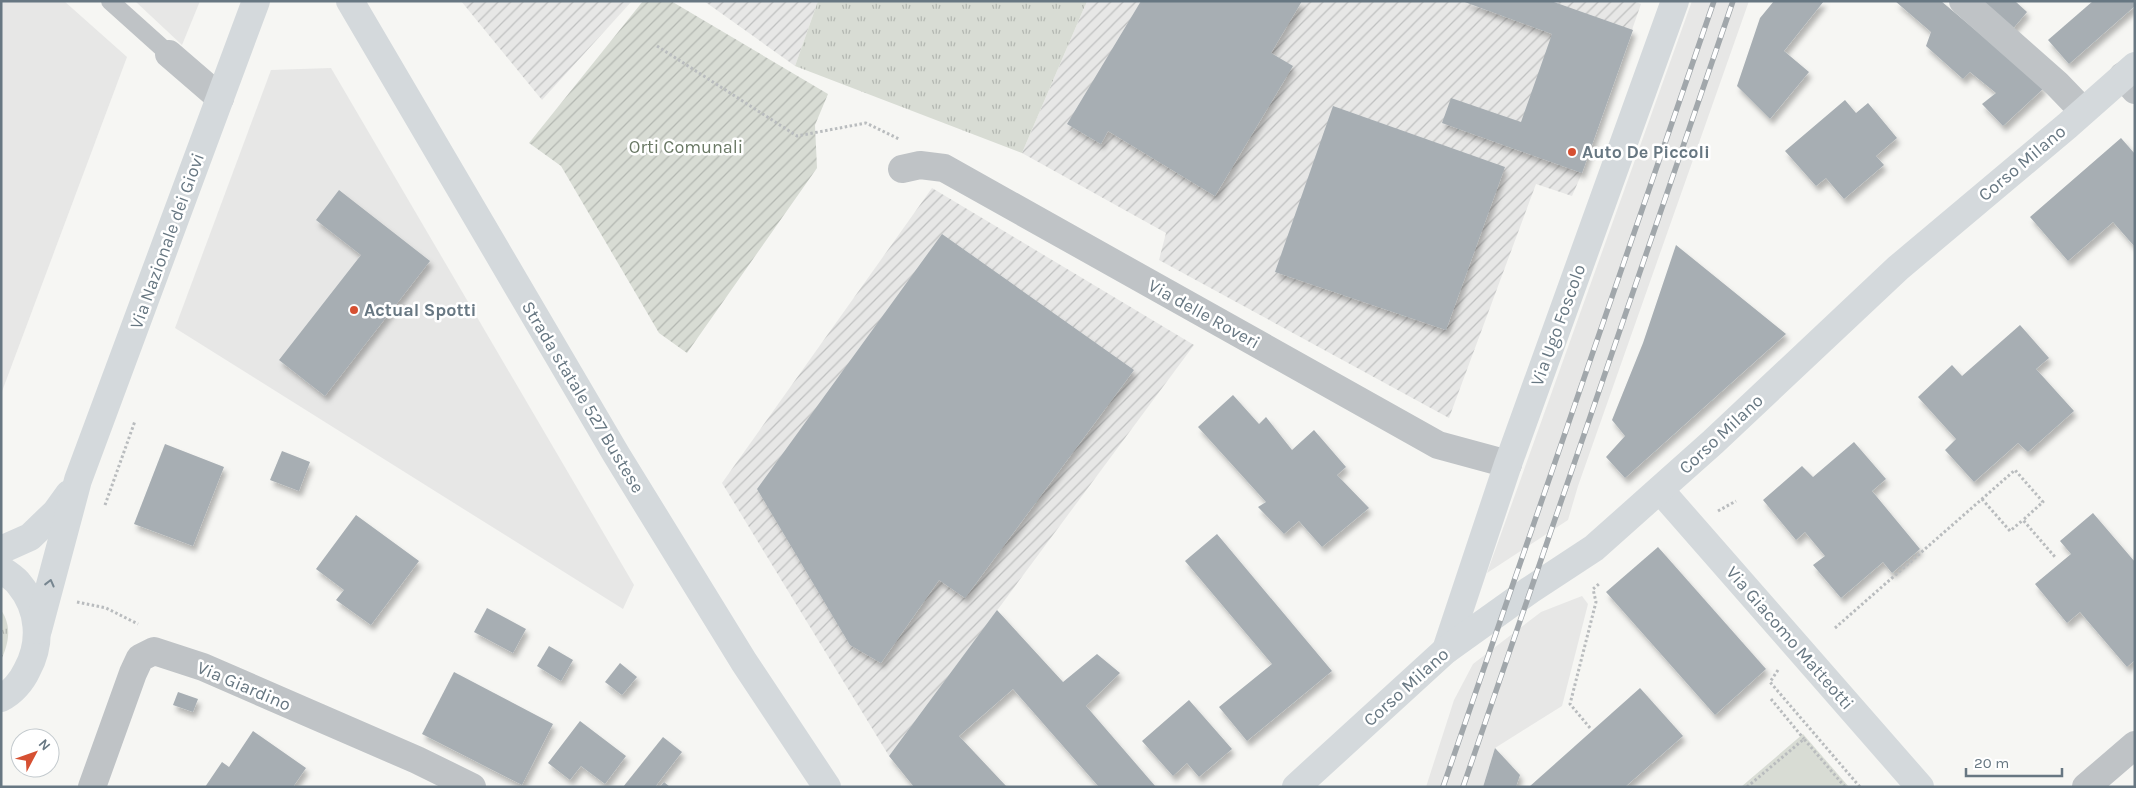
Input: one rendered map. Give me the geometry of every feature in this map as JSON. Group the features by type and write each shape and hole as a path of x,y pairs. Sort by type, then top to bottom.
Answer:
{"street":[{"name":"Strada statale 527 Bustese","path":"350,1 616,454 744,662 827,787"},
{"name":"Via Ugo Foscolo","path":"1446,650 1508,464 1675,1"},
{"path":"1964,1 2057,84 2083,111"},
{"name":"Via Nazionale dei Giovi","path":"38,630 78,480 251,14"},
{"path":"169,54 220,98"},
{"name":"Corso Milano","path":"1296,787 1446,650 1523,594 1594,548 1660,490 1898,268 2083,111 2131,78"},
{"name":"Via delle Roveri","path":"911,167 944,168 1438,445 1508,464"},
{"name":"Via Nazionale dei Giovi","path":"1,550 30,537 56,512 78,480"},
{"name":"Via Giacomo Matteotti","path":"1660,490 1920,787"},
{"path":"1,569 19,583 33,606 38,630 35,656 23,679 2,699"},
{"path":"92,787 133,673 140,658 154,650"},
{"name":"Via Giardino","path":"154,650 212,671 416,760 472,787"},
{"path":"2086,787 2135,745"}],"lane":[{"path":"110,1 169,54"}],"path":[{"path":"657,46 797,136 866,123 896,136 911,167"},
{"path":"1835,628 2014,470 2043,502 2010,531 1982,499"},
{"path":"2023,520 2055,557"},
{"path":"1590,728 1570,704 1596,602 1593,589 1601,583"},
{"path":"76,602 106,608 137,622 154,650"},
{"path":"1771,699 1845,787"},
{"path":"1747,787 1804,739"}],"shaded area":[{"path":"1,1 64,1 127,57 1,394"},
{"path":"135,1 200,1 182,45"},
{"path":"461,1 632,1 542,100"},
{"path":"704,1 818,1 795,66"},
{"path":"1087,1 1633,1 1641,4 1582,173 1572,196 1536,184 1449,418 1159,260 1166,233 1022,153"},
{"path":"1692,1 1749,1 1578,486 1568,520 1487,573"},
{"path":"331,68 634,585 623,609 175,328 271,70"},
{"path":"932,188 1194,345 889,756 722,483"},
{"path":"1582,596 1588,604 1562,706 1495,748 1483,787 1426,787 1454,700 1473,664 1541,612"}],"green space":[{"name":"Orti Comunali","path":"643,1 671,1 828,94 815,125 817,168 687,353 659,333 561,166 529,143"},
{"path":"818,1 1087,1 1022,153 795,66"},
{"path":"1,610 7,622 8,635 1,660"},
{"path":"1803,734 1849,787 1741,787"}],"building":[{"path":"1141,1 1302,1 1271,53 1293,66 1215,196 1108,131 1101,144 1067,124"},
{"path":"1462,1 1551,1 1633,30 1582,173 1442,123 1451,98 1521,122 1552,34"},
{"path":"1774,1 1824,1 1784,51 1809,72 1770,119 1737,86 1760,18"},
{"path":"1895,1 1941,1 2044,88 2003,126 1982,104 1996,93 1970,72 1963,79 1926,46 1931,32"},
{"path":"1976,1 2015,1 2027,12 2011,31"},
{"path":"2093,1 2135,1 2135,6 2069,64 2048,40"},
{"path":"1845,100 1856,113 1868,103 1897,138 1876,156 1884,165 1844,199 1826,178 1816,186 1785,151"},
{"path":"1333,106 1505,167 1446,330 1275,272"},
{"path":"2121,138 2135,154 2135,247 2113,222 2068,261 2030,217"},
{"name":"Actual Spotti","path":"339,190 430,261 325,396 279,360 361,255 316,220"},
{"path":"942,234 1134,370 965,598 939,580 881,663 850,645 757,489"},
{"path":"1676,245 1786,334 1625,478 1606,457 1625,436 1612,420 1643,343"},
{"path":"2020,325 2049,358 2036,369 2074,411 2028,452 2018,443 1974,482 1945,450 1956,439 1918,397 1952,365 1962,376"},
{"path":"1233,395 1259,424 1266,417 1292,450 1314,430 1346,467 1337,475 1369,508 1322,547 1299,521 1284,534 1258,507 1266,502 1198,427"},
{"path":"1854,442 1886,479 1872,491 1920,549 1892,573 1883,562 1841,598 1813,565 1825,556 1805,532 1796,540 1763,500 1802,466 1813,477"},
{"path":"165,444 224,467 193,546 134,524"},
{"path":"282,451 310,462 299,491 270,480"},
{"path":"2093,513 2135,562 2135,660 2127,667 2080,612 2067,623 2035,584 2071,554 2060,541"},
{"path":"356,515 419,561 371,625 336,600 344,590 316,569"},
{"path":"1217,534 1332,671 1247,741 1219,707 1272,664 1185,561"},
{"path":"1658,547 1766,669 1715,715 1606,592"},
{"path":"487,608 526,629 513,653 474,632"},
{"path":"997,610 1063,682 1097,654 1120,673 1086,706 1156,787 1099,787 1013,689 959,736 1007,787 914,787 889,756"},
{"path":"549,646 573,660 561,681 537,666"},
{"path":"620,663 637,677 622,695 605,682"},
{"path":"454,672 553,724 522,785 422,734"},
{"path":"1640,688 1683,736 1625,787 1529,787"},
{"path":"178,692 198,699 193,712 173,705"},
{"path":"1189,700 1232,749 1199,777 1187,763 1173,776 1142,741"},
{"path":"580,721 626,756 605,784 581,766 570,780 548,763"},
{"path":"253,731 306,768 293,787 205,787 222,762 229,767"},
{"path":"663,737 682,752 655,787 623,787"},
{"path":"1495,748 1520,775 1516,787 1483,787"},
{"path":"664,782 670,787 660,787"}],"railway":[{"path":"1443,787 1714,1"},
{"path":"1463,787 1733,1"}],"place":[{"name":"Auto De Piccoli","path":"1572,152"},
{"name":"Actual Spotti","path":"354,310"}]}
